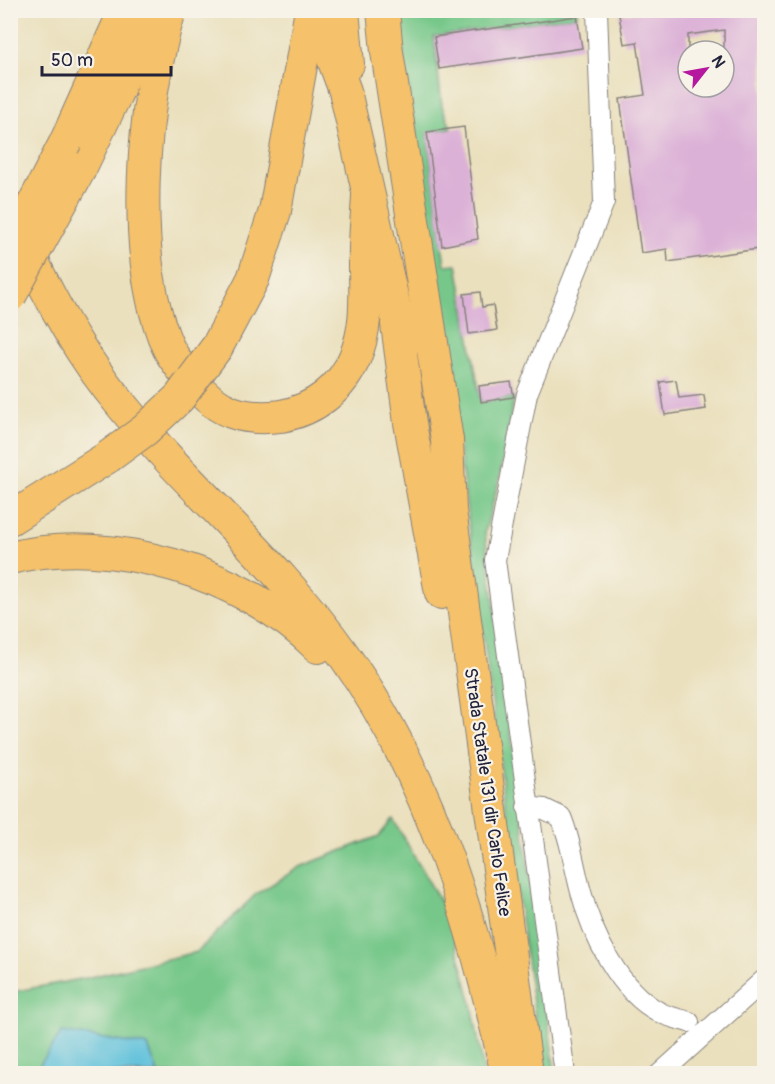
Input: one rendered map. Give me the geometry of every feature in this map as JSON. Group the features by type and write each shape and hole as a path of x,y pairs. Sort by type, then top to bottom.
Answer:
{"highway":[{"path":"10,249 66,141 124,10"},
{"path":"10,296 80,169 116,94 150,10"},
{"path":"170,10 156,72 149,123 145,167 144,248 154,302 168,345 182,370 214,405 255,417 297,413 316,405 342,380 355,357 364,325 368,195"},
{"path":"10,519 108,457 145,430 179,398 217,347 253,279 275,211 297,78 313,10"},
{"path":"313,10 345,91 397,324 450,510"},
{"path":"343,10 352,125"},
{"path":"383,10 387,52 447,440 450,510"},
{"path":"10,207 25,246 69,333 118,402 295,596 342,652 385,718 415,784 466,912 480,957 507,1074"},
{"path":"397,324 410,423 461,699 505,1004 512,1074"},
{"name":"Strada Statale 131 dir Carlo Felice","path":"450,510 527,1074"},
{"path":"10,558 78,551 133,555 186,567 250,595 291,622 332,660 364,703 415,784"}],"street":[{"path":"565,1074 495,560 527,394 604,202 597,10"},
{"path":"527,807 544,808 561,817 568,832 582,894 604,950 624,985 658,1012 689,1022"},
{"path":"660,1074 765,980"}],"green space":[{"path":"397,11 577,11 577,16 434,37 442,106 451,128 427,133 445,265 457,264 481,402 514,397 500,477 485,532 555,1073 543,1073 511,848 449,372"},
{"path":"393,819 448,915 472,1004 484,1073 11,1074 11,992 86,978 197,952 256,894 300,867 379,836"}],"water":[{"path":"62,1032 148,1046 158,1073 34,1073"}],"building":[{"path":"651,10 762,10 765,248 668,262 667,249 641,253 620,99 645,95 637,42 624,44 619,15"},
{"path":"577,16 582,48 439,69 434,37"},
{"path":"464,127 478,239 442,246 427,132"},
{"path":"480,292 482,307 493,305 497,330 469,334 464,294"},
{"path":"676,380 679,398 704,395 706,409 665,415 660,382"},
{"path":"511,382 514,397 481,402 479,386"}]}
